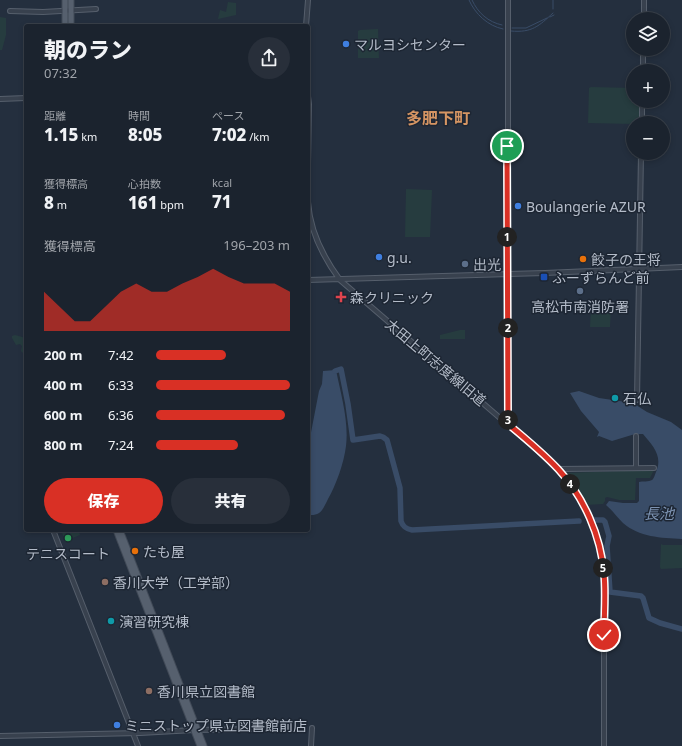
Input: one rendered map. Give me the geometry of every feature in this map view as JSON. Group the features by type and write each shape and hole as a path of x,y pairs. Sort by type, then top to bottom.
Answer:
{"main road":[{"path":"65,0 70,24"},
{"path":"65,24 71,0"},
{"path":"117,532 196,730 204,746"},
{"path":"121,532 196,730 200,746"}],"street":[{"path":"306,24 308,0"},
{"path":"508,0 508,424"},
{"path":"644,0 644,12"},
{"path":"10,11 96,9"},
{"path":"0,99 24,98"},
{"path":"638,400 641,160"},
{"name":"太田上町志度線旧道","path":"310,216 312,229 317,243 328,263 340,280 508,424 559,470 575,490 584,506 595,530 602,555 604,574 604,746"},
{"path":"310,280 682,267"},
{"path":"636,436 636,468"},
{"path":"559,470 654,468"},
{"path":"54,532 138,746"},
{"path":"312,728 312,746"},
{"path":"0,736 252,729"}],"green space":[{"path":"228,2 236,3 236,15 218,19 220,10 226,12"},
{"path":"0,17 6,18 6,35 2,50 0,50"},
{"path":"378,29 379,58 358,58 358,31"},
{"path":"589,88 626,88 626,108 640,108 639,116 626,116 626,124 588,123"},
{"path":"406,189 432,190 430,237 405,237"},
{"path":"591,308 611,308 610,327 590,327"},
{"path":"465,330 465,339 440,339 440,335"},
{"path":"15,335 24,337 24,353 21,351 22,346 20,344 16,345 12,336"},
{"path":"654,470 650,478 636,478 635,500 619,500 607,497 605,498 603,504 586,505 564,473"},
{"name":"テニスコート","path":"62,532 79,532 80,535 65,541"},
{"path":"661,544 682,545 682,568 661,569"}],"water":[{"path":"336,370 342,398 347,437 342,467 337,481 325,506 319,513 310,515 310,438 319,391 322,384 323,371"},
{"name":"長池","path":"579,391 599,398 633,403 647,412 671,422 682,430 682,539 651,536 629,528 606,505 609,501 637,503 639,501 639,482 653,479 658,466 658,456 643,434 635,434 612,441 599,436 597,437 599,432 581,411 570,393"}],"waterway":[{"path":"469,0 478,15 492,25 503,29"},
{"path":"472,0 477,9 484,16 492,22 502,25"},
{"path":"553,0 553,9"},
{"path":"511,31 524,31 535,28 553,13"},
{"path":"550,17 554,15"},
{"path":"512,28 526,28 547,18"},
{"path":"335,371 341,369 353,440 380,436 387,440 400,488 401,521 406,528 412,530 579,521"},
{"path":"594,520 603,520 605,522 609,536 607,546 610,592 641,596 649,618 660,623 682,629"}],"place":[{"name":"マルヨシセンター","path":"346,44"},
{"name":"Boulangerie AZUR","path":"518,206"},
{"name":"g.u.","path":"379,257"},
{"name":"餃子の王将","path":"583,259"},
{"name":"出光","path":"465,264"},
{"name":"ふーずらんど前","path":"544,277"},
{"name":"高松市南消防署","path":"580,291"},
{"name":"森クリニック","path":"341,297"},
{"name":"石仏","path":"615,398"},
{"name":"テニスコート","path":"68,538"},
{"name":"たも屋","path":"135,551"},
{"name":"香川大学（工学部）","path":"105,582"},
{"name":"演習研究棟","path":"111,621"},
{"name":"香川県立図書館","path":"149,691"},
{"name":"ミニストップ県立図書館前店","path":"117,725"}],"district":[{"name":"多肥下町","path":"438,118"}],"route":[{"path":"507,146 508,424 520,433 559,470 575,490 590,518 602,555 604,574 604,635"}]}
